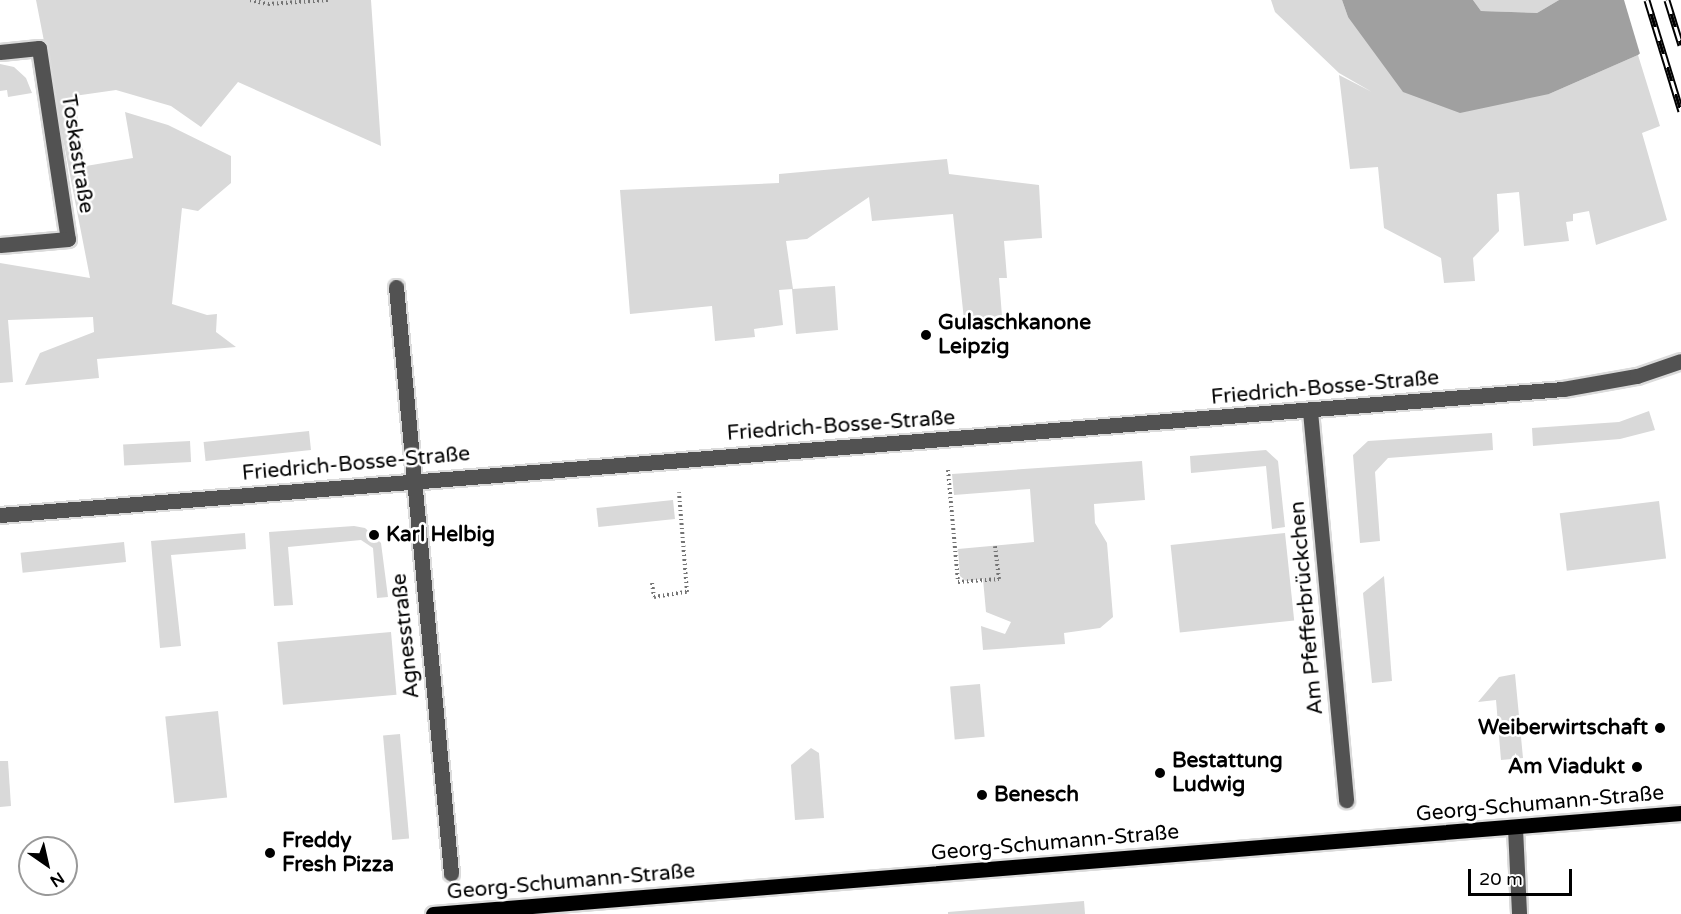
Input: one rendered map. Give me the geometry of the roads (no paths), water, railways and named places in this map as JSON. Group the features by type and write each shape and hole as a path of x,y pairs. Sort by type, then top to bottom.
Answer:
{"main road":[{"name":"Georg-Schumann-Straße","path":"433,914 1681,813"}],"street":[{"name":"Toskastraße","path":"0,52 39,48 68,239 0,245"},
{"name":"Agnesstraße","path":"396,287 412,480 451,873"},
{"name":"Friedrich-Bosse-Straße","path":"0,515 1563,389 1637,376 1680,365"},
{"name":"Am Pfefferbrückchen","path":"1310,411 1346,800"},
{"path":"1515,828 1519,914"}],"railway":[{"path":"1647,0 1681,111"},
{"path":"1667,0 1681,45"}],"place":[{"name":"Gulaschkanone Leipzig","path":"926,335"},
{"name":"Karl Helbig","path":"374,535"},
{"name":"Weiberwirtschaft","path":"1660,728"},
{"name":"Am Viadukt","path":"1637,767"},
{"name":"Bestattung Ludwig","path":"1160,773"},
{"name":"Benesch","path":"982,795"},
{"name":"Freddy Fresh Pizza","path":"270,853"}]}
